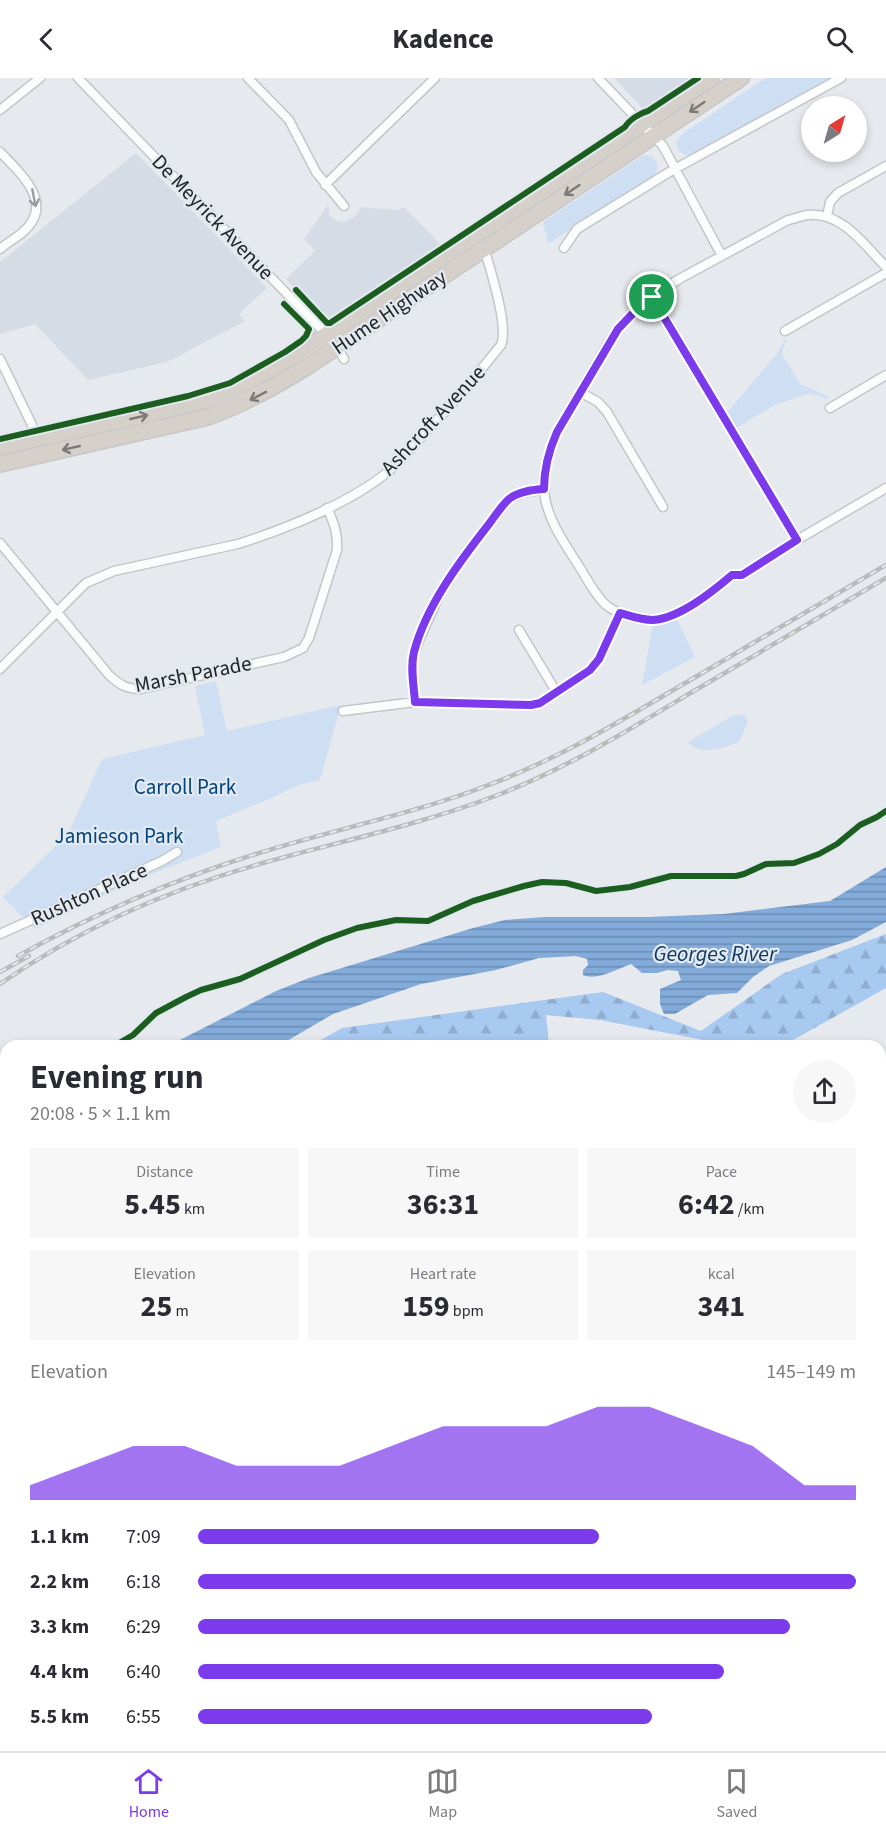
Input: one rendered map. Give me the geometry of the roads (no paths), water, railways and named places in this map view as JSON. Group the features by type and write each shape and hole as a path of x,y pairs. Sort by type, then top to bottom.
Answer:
{"highway":[{"name":"Hume Highway","path":"0,447 211,399 235,389 271,370 326,335 711,78"},
{"name":"Hume Highway","path":"0,464 173,426 216,414 236,407 341,353 484,248 741,78"}],"street":[{"path":"0,110 40,78"},
{"name":"De Meyrick Avenue","path":"78,78 341,353"},
{"path":"248,78 289,120 316,172 344,206"},
{"path":"598,78 663,146 722,256"},
{"path":"564,248 577,229 676,168 841,78"},
{"path":"325,185 430,80"},
{"path":"0,152 31,186 36,203 29,225 0,249"},
{"path":"827,216 830,202 838,193 886,166"},
{"path":"886,267 844,224 827,216 807,215 788,220 681,278 638,308 618,329 551,446 544,475 544,489 548,510 555,526 597,595 606,605 620,613 654,620 680,611 732,575 742,575 886,488"},
{"name":"Ashcroft Avenue","path":"0,669 86,583 97,577 114,571 238,544 327,508 382,476 400,461 473,381 501,345 504,334 498,303 484,248 475,235"},
{"path":"785,331 886,273"},
{"path":"652,297 797,540"},
{"path":"0,359 32,425"},
{"path":"831,408 886,375"},
{"path":"580,392 598,402 607,412 663,507"},
{"path":"415,702 412,666 414,652 441,591 509,499 521,493 544,489"},
{"name":"Marsh Parade","path":"0,543 109,675 118,684 141,689 284,657 303,648 309,638 337,550 336,526 327,508"},
{"path":"343,711 415,702 531,705 540,703 580,678 594,665 608,642 620,613"},
{"path":"519,630 557,693"},
{"name":"Rushton Place","path":"0,934 162,861 177,852"}],"water":[{"name":"Georges River","path":"886,867 886,922 852,940 769,966 753,977 737,993 708,995 675,1014 664,1014 660,1004 660,989 681,980 678,971 642,973 631,964 594,977 583,975 583,970 588,965 587,959 576,956 539,958 496,970 421,984 333,1014 289,1040 180,1040 276,991 309,978 505,920 544,917 724,914 830,901"}],"railway":[{"path":"18,956 105,912 194,875 285,845 462,795 517,774 615,724 886,565"},
{"path":"0,984 93,928 194,885 263,863 438,816 520,786 614,738 886,578"},
{"path":"0,972 29,956"}],"park label":[{"name":"Carroll Park","path":"185,787"},
{"name":"Jamieson Park","path":"119,836"}]}
